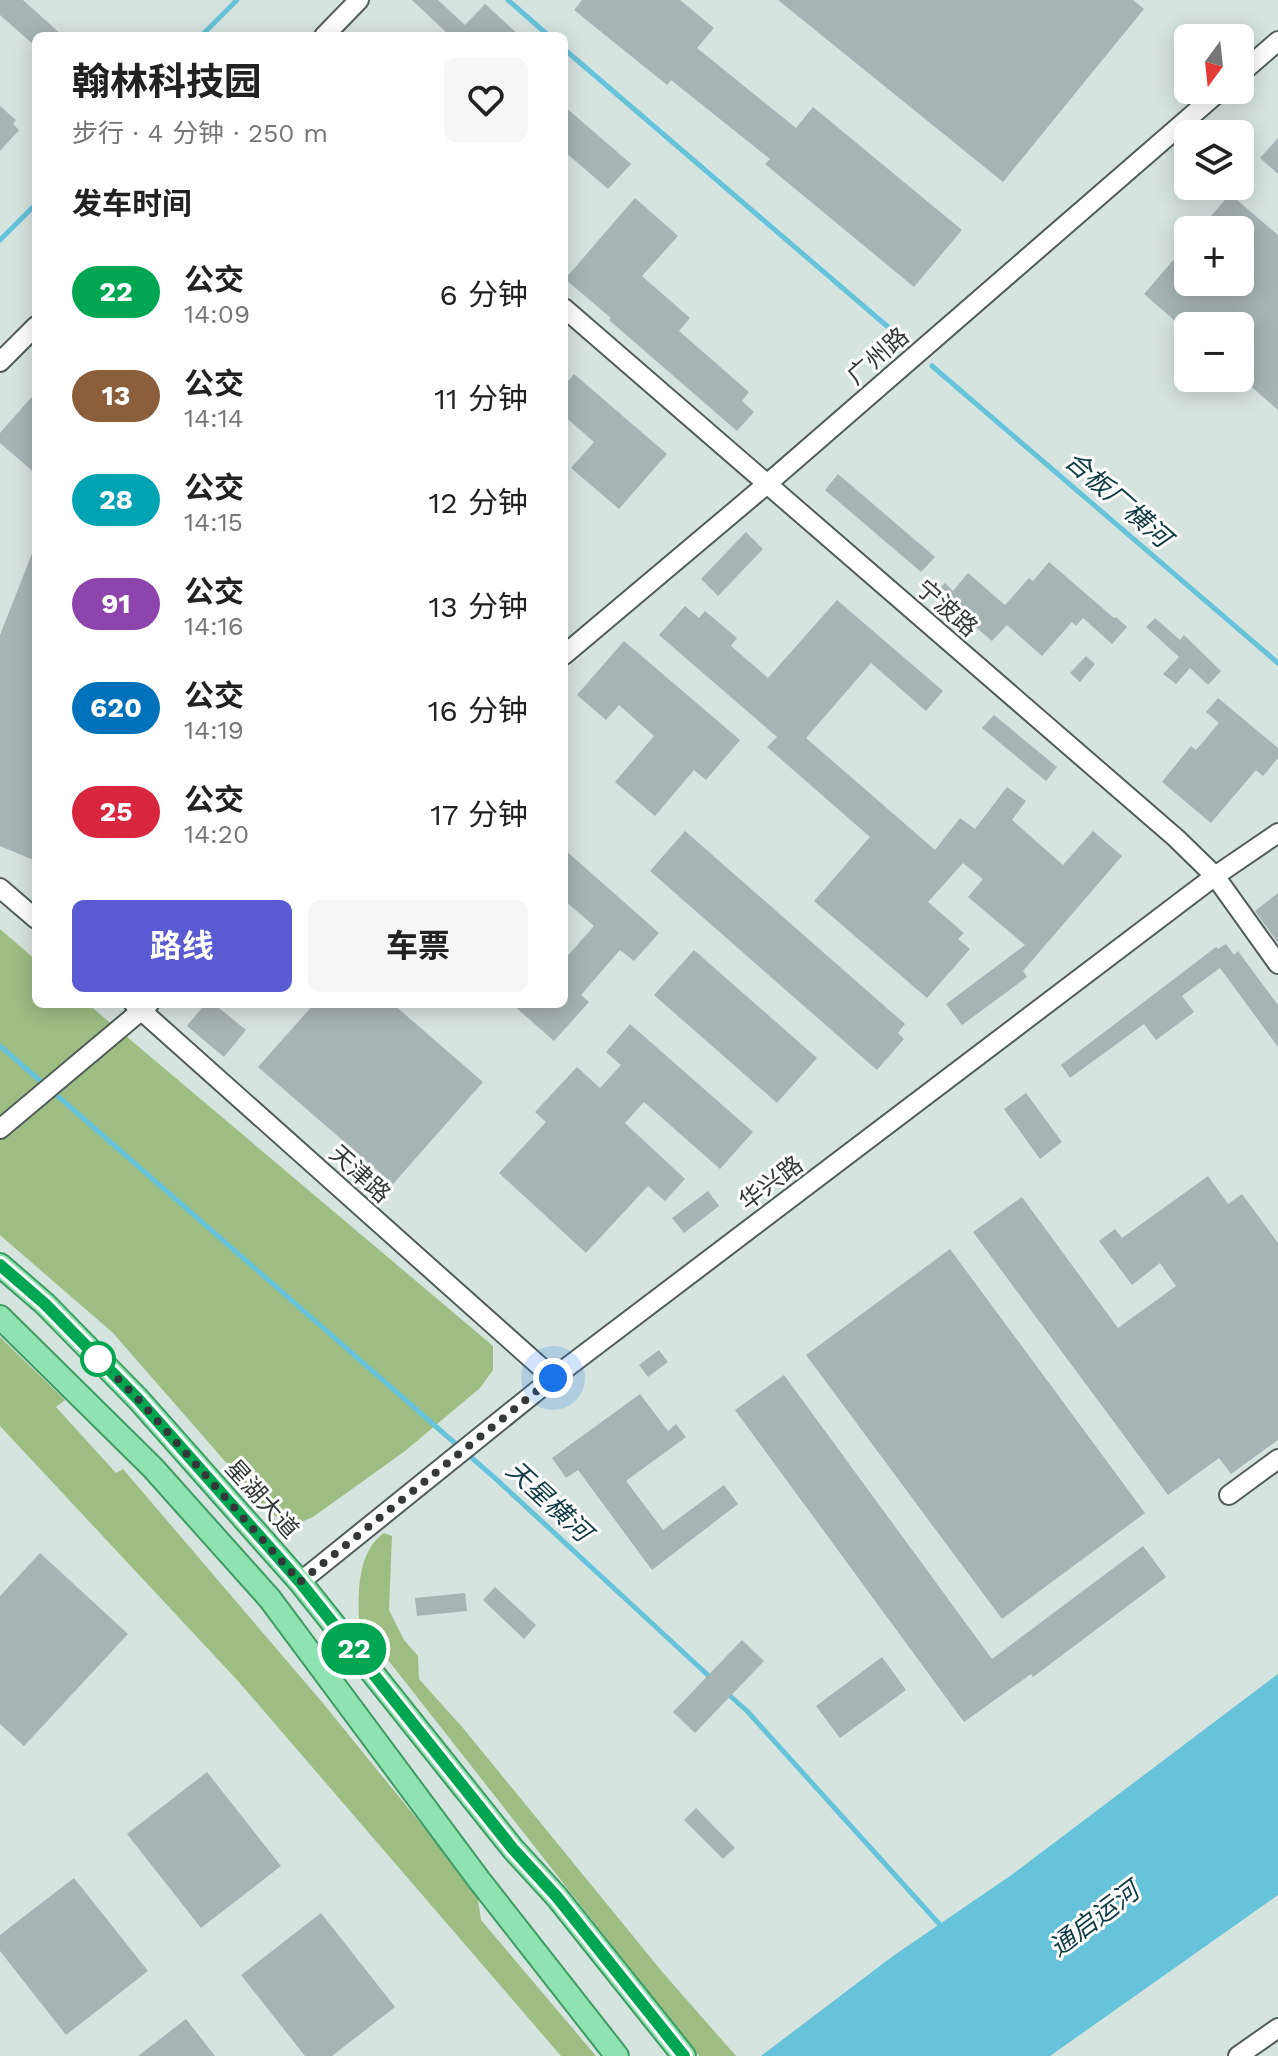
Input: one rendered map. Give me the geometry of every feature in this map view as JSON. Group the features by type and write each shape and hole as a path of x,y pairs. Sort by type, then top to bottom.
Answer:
{"main road":[{"name":"星湖大道","path":"0,1265 45,1304 138,1399 300,1582 513,1849 557,1897 684,2056"},
{"path":"0,1317 153,1468 270,1599 518,1931 617,2056"}],"street":[{"path":"328,32 359,0"},
{"path":"1254,62 1278,41"},
{"name":"广州路","path":"568,652 767,484 1205,104"},
{"name":"宁波路","path":"568,311 1176,838 1215,876 1278,964"},
{"path":"0,362 32,330"},
{"path":"0,334 15,347"},
{"name":"华兴路","path":"300,1582 553,1378 1215,876 1278,833"},
{"path":"0,888 32,916"},
{"path":"0,1129 85,1059 140,1008"},
{"name":"天津路","path":"144,1008 553,1378"},
{"path":"1229,1495 1278,1459"},
{"path":"1238,2056 1278,2028"}],"green space":[{"path":"0,929 32,957 32,1008 93,1008 493,1346 493,1370 480,1388 405,1451 313,1517 294,1525 271,1514 113,1333 0,1235"},
{"path":"0,1337 65,1400 56,1407 116,1473 123,1469 322,1702 477,1893 481,1920 596,2056 561,2056 238,1681 0,1426"},
{"path":"384,1533 392,1536 389,1610 404,1640 418,1656 419,1679 736,2056 699,2056 359,1623 359,1586 364,1562 375,1541"}],"water":[{"name":"通启运河","path":"1278,1674 1278,1895 1050,2056 761,2056 893,1956 1010,1876"}],"building":[{"path":"0,0 23,0 59,32 32,32 32,43 0,15"},
{"path":"412,0 438,0 465,25 485,4 516,32 446,32"},
{"path":"582,0 680,0 714,28 697,48 796,128 813,107 962,230 914,287 765,164 770,159 671,80 667,85 574,10"},
{"path":"778,0 1133,0 1144,9 1003,182"},
{"path":"0,106 16,120 13,124 19,130 0,151"},
{"path":"568,109 631,164 608,189 568,154"},
{"path":"1278,138 1278,174 1260,158"},
{"path":"635,198 678,236 642,276 690,318 679,331 749,392 742,401 754,412 737,431 609,320 611,318 568,282 568,276"},
{"path":"1225,200 1237,200 1278,235 1278,410 1254,389 1254,312 1174,312 1174,320 1144,294 1174,259 1174,296 1254,296 1254,216 1211,216"},
{"path":"574,374 667,454 619,509 571,468 594,442 568,419 568,381"},
{"path":"32,397 32,471 0,443 0,433"},
{"path":"838,474 935,557 921,572 825,490"},
{"path":"746,532 763,549 718,596 701,579"},
{"path":"32,554 32,859 0,846 0,635"},
{"path":"1049,562 1127,627 1112,644 1083,618 1076,626 1072,622 1042,656 1007,625 992,641 936,593 945,583 953,591 968,573 1005,605 1029,578 1033,581"},
{"path":"837,600 943,691 926,711 871,663 806,738 935,850 960,818 975,829 1007,787 1026,801 1012,820 1063,865 1093,831 1122,856 1023,971 1027,977 962,1025 946,1004 1025,945 968,897 983,879 963,863 928,902 964,933 958,939 970,949 927,998 814,901 870,837 767,747 777,737 659,635 685,606 699,618 705,611 737,638 731,646 768,678"},
{"path":"1155,618 1180,640 1184,635 1221,671 1208,685 1190,668 1176,684 1163,674 1179,657 1146,627"},
{"path":"624,641 740,740 706,780 694,770 655,816 615,782 654,736 619,705 606,720 577,695"},
{"path":"1086,656 1095,664 1080,682 1070,673"},
{"path":"1218,698 1278,748 1278,758 1263,776 1256,770 1211,823 1162,782 1191,746 1196,750 1219,723 1206,712"},
{"path":"994,715 1057,767 1046,781 982,728"},
{"path":"685,831 905,1024 898,1033 904,1039 877,1070 650,871"},
{"path":"568,853 659,933 634,961 620,950 581,995 589,1002 554,1041 517,1008 568,1008 568,955 594,926 568,903"},
{"path":"1278,893 1278,943 1255,911"},
{"path":"1226,944 1234,955 1238,951 1278,1005 1278,1047 1220,968 1182,996 1194,1012 1156,1040 1144,1024 1070,1078 1061,1065 1216,947 1218,949"},
{"path":"694,950 817,1058 777,1103 654,995"},
{"path":"202,1008 219,1008 246,1030 224,1057 187,1026"},
{"path":"310,1008 398,1008 483,1082 393,1184 258,1067"},
{"path":"630,1024 753,1132 720,1169 644,1102 625,1123 685,1179 665,1201 648,1186 586,1253 499,1173 546,1122 535,1112 577,1067 600,1088 621,1065 606,1052"},
{"path":"1026,1093 1062,1142 1040,1159 1004,1109"},
{"path":"1208,1176 1228,1204 1242,1194 1278,1243 1278,1440 1231,1474 1219,1458 1168,1495 973,1232 1022,1197 1118,1328 1176,1286 1160,1263 1132,1285 1099,1241 1115,1229 1122,1238"},
{"path":"708,1191 719,1206 684,1233 672,1218"},
{"path":"950,1249 1145,1513 1002,1619 806,1355"},
{"path":"659,1350 668,1362 648,1377 639,1365"},
{"path":"784,1375 992,1659 1143,1546 1166,1577 1033,1677 1031,1674 964,1722 735,1410"},
{"path":"640,1394 668,1431 676,1424 686,1437 626,1481 663,1530 724,1485 738,1504 652,1570 578,1470 566,1478 552,1458"},
{"path":"40,1553 128,1634 24,1746 0,1724 0,1596"},
{"path":"495,1587 536,1625 524,1639 483,1600"},
{"path":"465,1593 467,1611 417,1616 415,1598"},
{"path":"742,1640 764,1661 695,1733 673,1712"},
{"path":"882,1657 906,1690 840,1738 816,1706"},
{"path":"207,1772 281,1866 201,1928 127,1834"},
{"path":"696,1808 735,1848 723,1859 684,1820"},
{"path":"74,1878 148,1971 66,2035 0,1951 0,1935"},
{"path":"321,1913 395,2007 332,2056 305,2056 241,1975"},
{"path":"186,2019 215,2056 138,2056"}],"waterway":[{"path":"205,32 237,0"},
{"name":"合板厂横河","path":"508,0 544,32"},
{"name":"合板厂横河","path":"568,52 888,327"},
{"path":"0,240 32,208"},
{"name":"合板厂横河","path":"932,366 1278,663"},
{"name":"天星横河","path":"0,1046 45,1085"},
{"name":"天星横河","path":"52,1091 496,1479 711,1678"},
{"name":"天星横河","path":"727,1693 747,1711 942,1927"}],"bus line":[{"name":"22","path":"0,1265 45,1304 138,1399 300,1582 513,1849 557,1897 684,2056"}],"route":[{"path":"98,1359 138,1399 300,1582 553,1378"}]}
